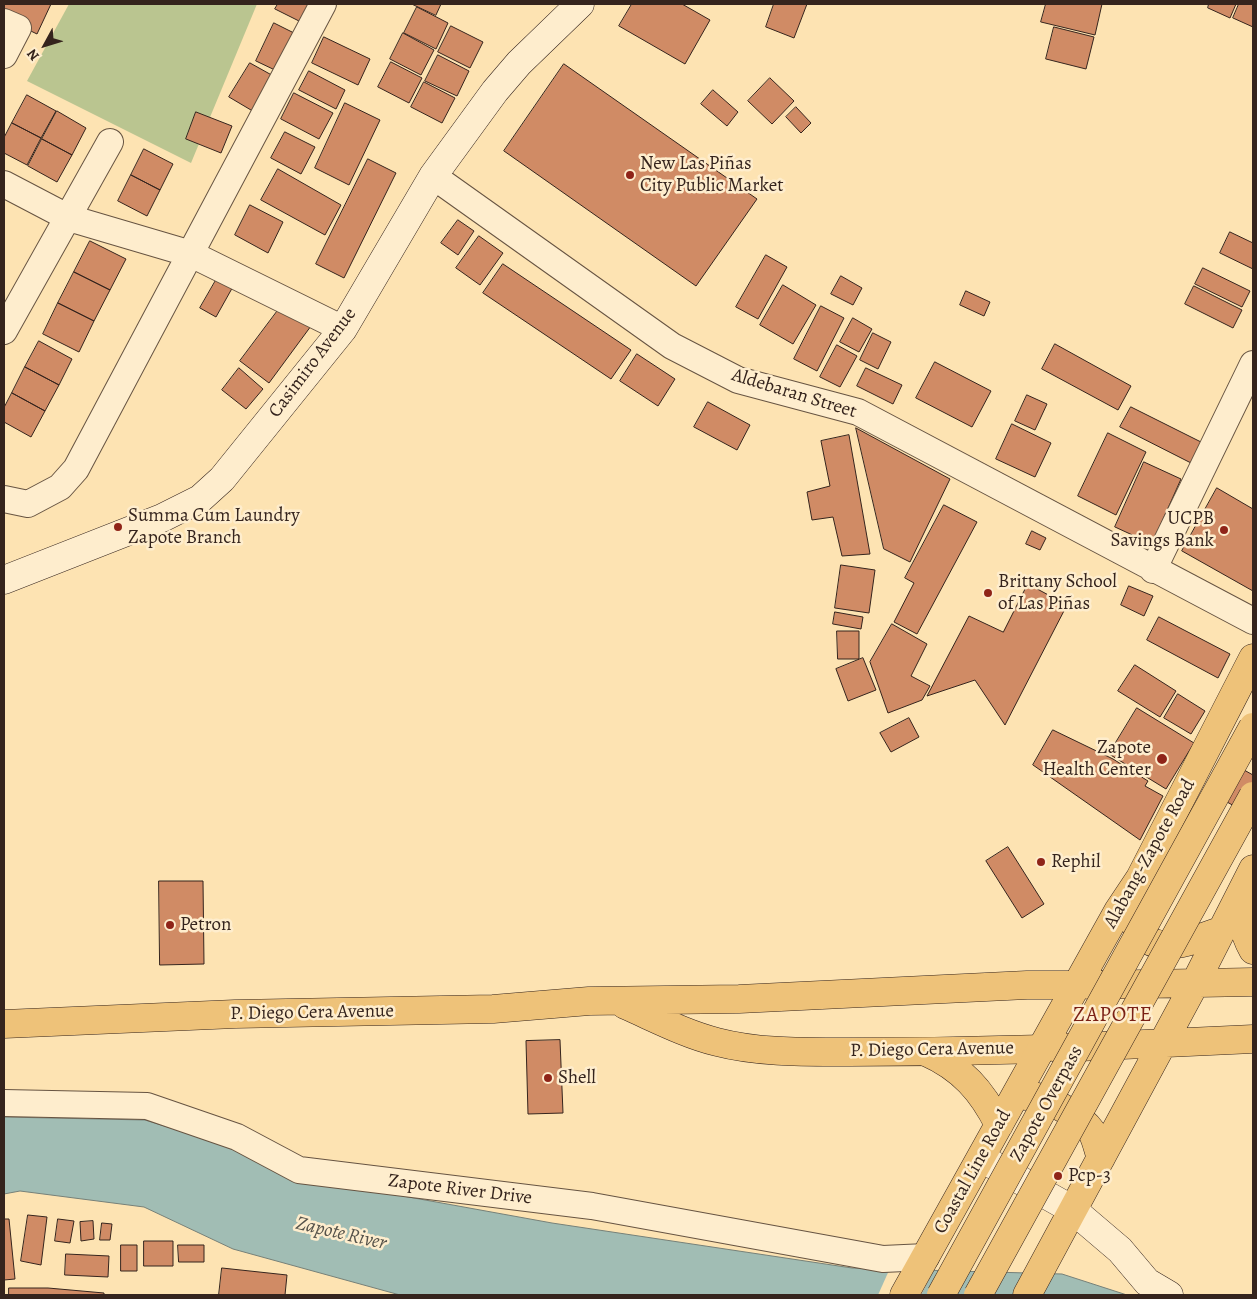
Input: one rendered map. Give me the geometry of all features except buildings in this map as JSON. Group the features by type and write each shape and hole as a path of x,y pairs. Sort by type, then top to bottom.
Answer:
{"main road":[{"name":"Alabang-Zapote Road","path":"1043,1049 1140,878 1253,658"},
{"name":"Zapote Overpass","path":"941,1295 1253,728"},
{"name":"Zapote Overpass","path":"978,1295 1253,796"},
{"path":"1140,878 1130,909 1135,928 1146,940 1171,946 1220,931"},
{"path":"1027,1295 1194,985 1220,931 1249,878"},
{"path":"1249,878 1240,915 1245,935 1253,950"},
{"name":"P. Diego Cera Avenue","path":"4,1024 235,1014 494,1009 590,1001 620,1002 933,991 1027,985 1194,985 1253,982"},
{"name":"P. Diego Cera Avenue","path":"620,1002 685,1032 717,1042 742,1047 822,1052 1043,1049 1253,1039"},
{"name":"Coastal Line Road","path":"904,1295 1043,1049"},
{"path":"926,1052 952,1065 967,1077 979,1091 999,1125"},
{"path":"1014,1098 1027,1095 1039,1096 1081,1121 1092,1133 1100,1158"}],"street":[{"path":"4,499 28,504 60,487 76,469 323,4"},
{"name":"Casimiro Avenue","path":"4,580 162,518 200,499 222,479 343,329 433,176 495,90 519,63 580,4"},
{"path":"4,22 18,28 4,55"},
{"path":"4,331 10,305 69,218 110,142"},
{"name":"Aldebaran Street","path":"433,176 672,346 738,380 858,412 1153,570 1253,621"},
{"path":"4,184 69,218 191,254 343,329"},
{"path":"1153,570 1253,364"},
{"name":"Zapote River Drive","path":"4,1103 147,1106 237,1136 299,1170 592,1206 883,1260 923,1261"},
{"path":"981,1158 1073,1210 1120,1250 1146,1282 1170,1295"}],"green space":[{"path":"69,4 257,4 191,163 27,81"}],"water":[{"name":"Zapote River","path":"4,1117 145,1120 233,1147 299,1174 403,1196 552,1223 852,1268 1062,1274 1127,1295 400,1295 233,1249 144,1207 20,1191 4,1194"}],"pier":[{"path":"891,1266 935,1268 921,1295 878,1295"}],"place":[{"name":"New Las Piñas City Public Market","path":"630,175"},
{"name":"Summa Cum Laundry Zapote Branch","path":"118,527"},
{"name":"UCPB Savings Bank","path":"1224,530"},
{"name":"Brittany School of Las Piñas","path":"988,593"},
{"name":"Zapote Health Center","path":"1162,759"},
{"name":"Rephil","path":"1041,862"},
{"name":"Petron","path":"170,925"},
{"name":"Shell","path":"548,1078"},
{"name":"Pcp-3","path":"1058,1176"}],"district":[{"name":"ZAPOTE","path":"1113,1016"}]}
